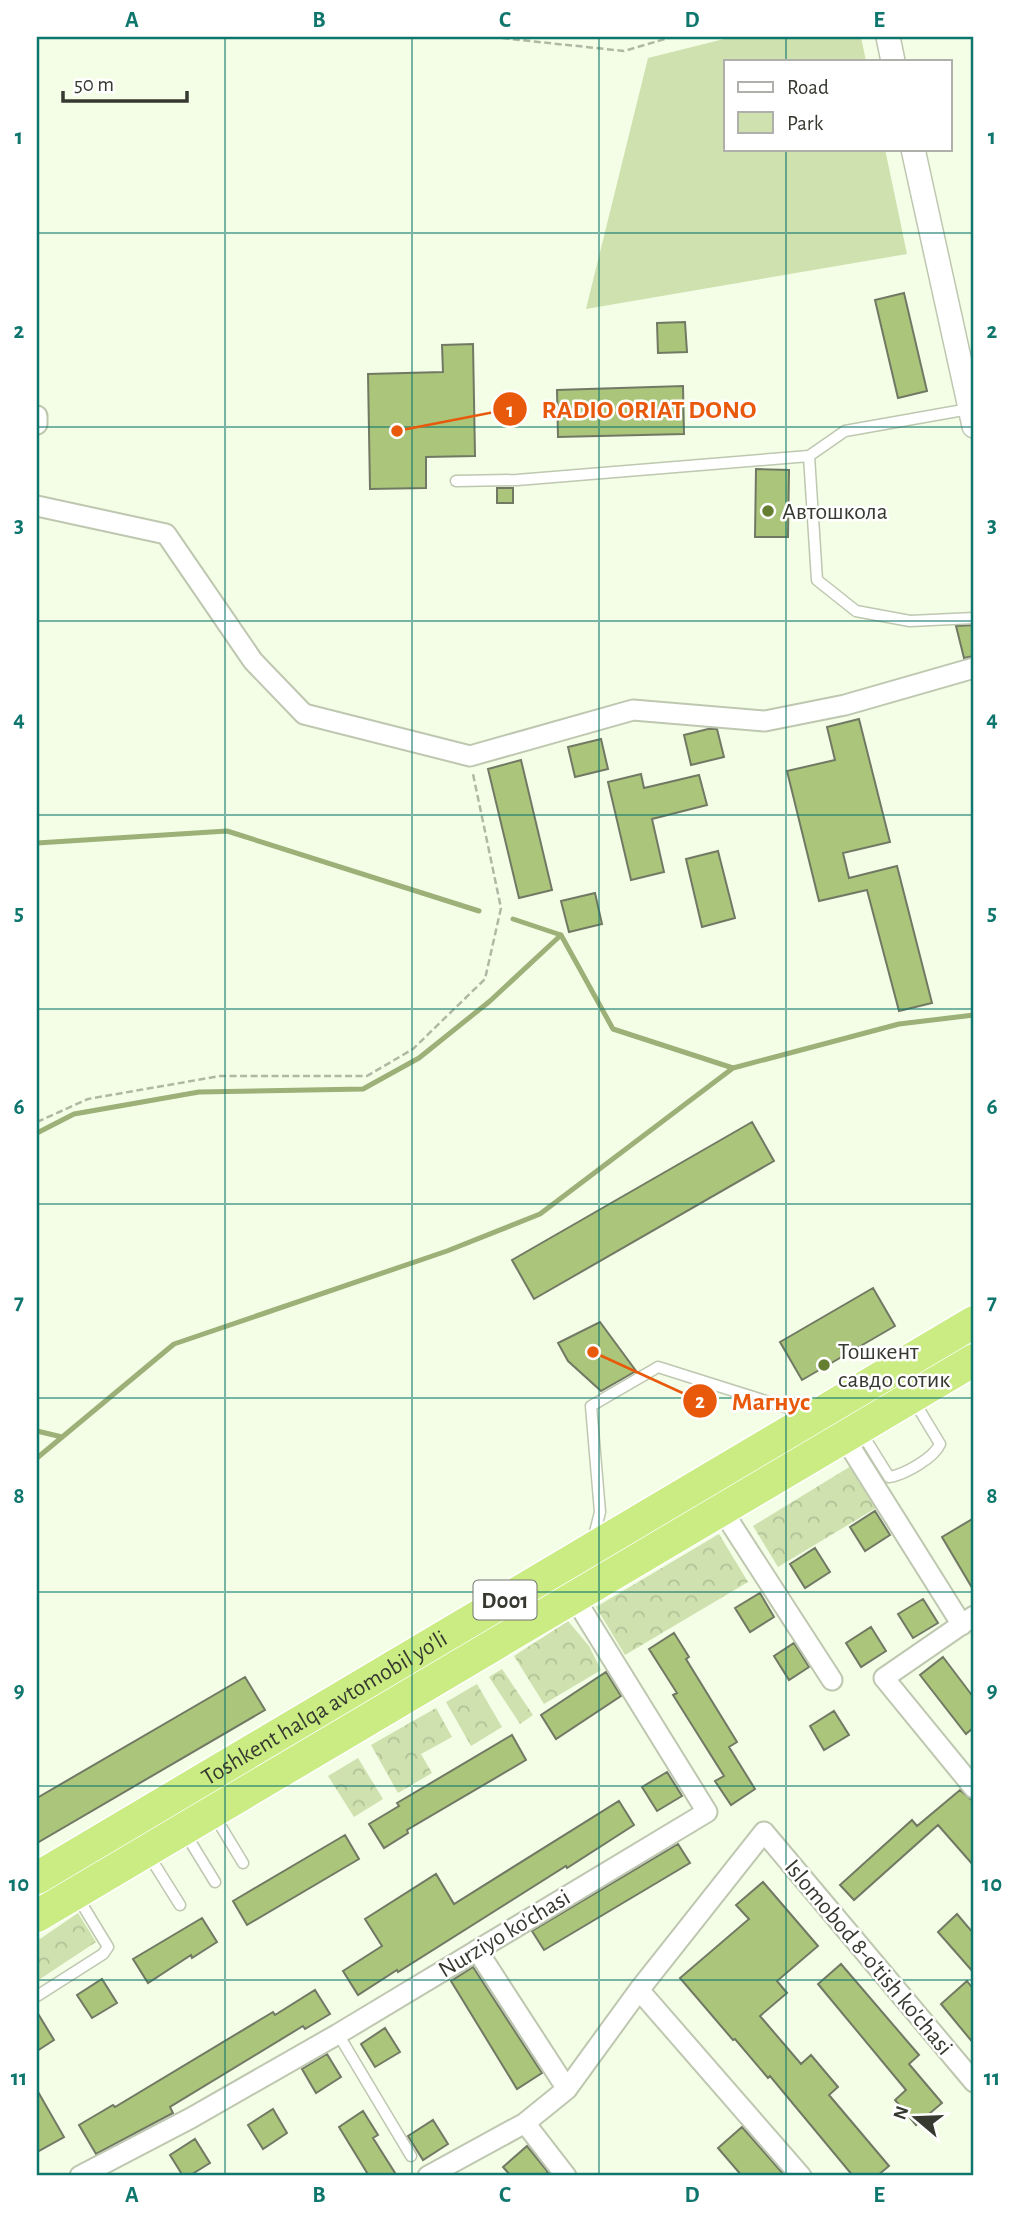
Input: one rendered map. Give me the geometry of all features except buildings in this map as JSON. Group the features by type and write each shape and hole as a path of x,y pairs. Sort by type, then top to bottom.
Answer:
{"highway":[{"name":"Toshkent halqa avtomobil yo'li","path":"37,1878 974,1322"},
{"name":"Toshkent halqa avtomobil yo'li","path":"37,1916 974,1360"},
{"path":"209,1776 219,1808"}],"street":[{"path":"888,37 894,60"},
{"path":"913,150 972,417"},
{"path":"37,416 37,424"},
{"path":"37,506 166,534 253,661 304,714 470,756 633,710 765,722 845,705 974,668"},
{"path":"852,1433 968,1620 884,1678 974,1788"},
{"path":"722,1510 832,1680"},
{"name":"Nurziyo ko'chasi","path":"80,2176 191,2118 338,2034 707,1812 574,1597"},
{"name":"Islomobod 8-o'tish ko'chasi","path":"639,1990 764,1832 974,2082"},
{"path":"477,1950 566,2089"},
{"path":"428,2176 525,2123 566,2089 639,1990 801,2176"},
{"path":"525,2123 566,2176"}],"lane":[{"path":"456,481 517,480 808,456 845,431 972,417"},
{"path":"808,456 817,580 856,611 910,621 974,618"},
{"path":"591,1549 600,1511 591,1406 657,1367 785,1407 824,1411"},
{"path":"852,1433 889,1477 901,1475 937,1451 940,1444 912,1397"},
{"path":"219,1808 243,1864"},
{"path":"183,1829 215,1881"},
{"path":"146,1851 180,1905"},
{"path":"37,1996 103,1954 108,1947 75,1893"},
{"path":"338,2034 411,2156"}],"path":[{"path":"492,37 624,51 672,37"},
{"path":"37,1122 88,1099 220,1076 367,1076 413,1049 485,979 501,908 470,756"}],"green space":[{"path":"732,37 861,37 866,60 724,60 724,150 885,150 907,254 586,309 648,58"},
{"path":"851,1466 876,1508 778,1567 753,1526"},
{"path":"719,1534 748,1582 625,1655 596,1607"},
{"path":"568,1621 589,1646 601,1670 544,1704 514,1656"},
{"path":"502,1669 533,1715 520,1724 489,1677"},
{"path":"477,1684 502,1727 471,1746 446,1702"},
{"path":"436,1708 452,1737 421,1754 432,1773 398,1793 371,1745"},
{"path":"358,1758 383,1799 354,1817 328,1776"},
{"path":"78,1913 96,1942 37,1981 37,1941"}],"waterway":[{"path":"37,843 227,831 479,911"},
{"path":"513,919 561,935 613,1029 733,1068"},
{"path":"37,1133 74,1114 199,1092 363,1089 419,1058 490,1001 561,935"},
{"path":"37,1458 174,1344 447,1251 540,1214 733,1068 899,1024 974,1015"},
{"path":"37,1431 62,1437"}],"place":[{"name":"RADIO ORIAT DONO","path":"397,431"},
{"name":"Автошкола","path":"768,511"},
{"name":"Магнус","path":"593,1352"},
{"name":"Тошкент савдо сотик","path":"824,1365"}]}
